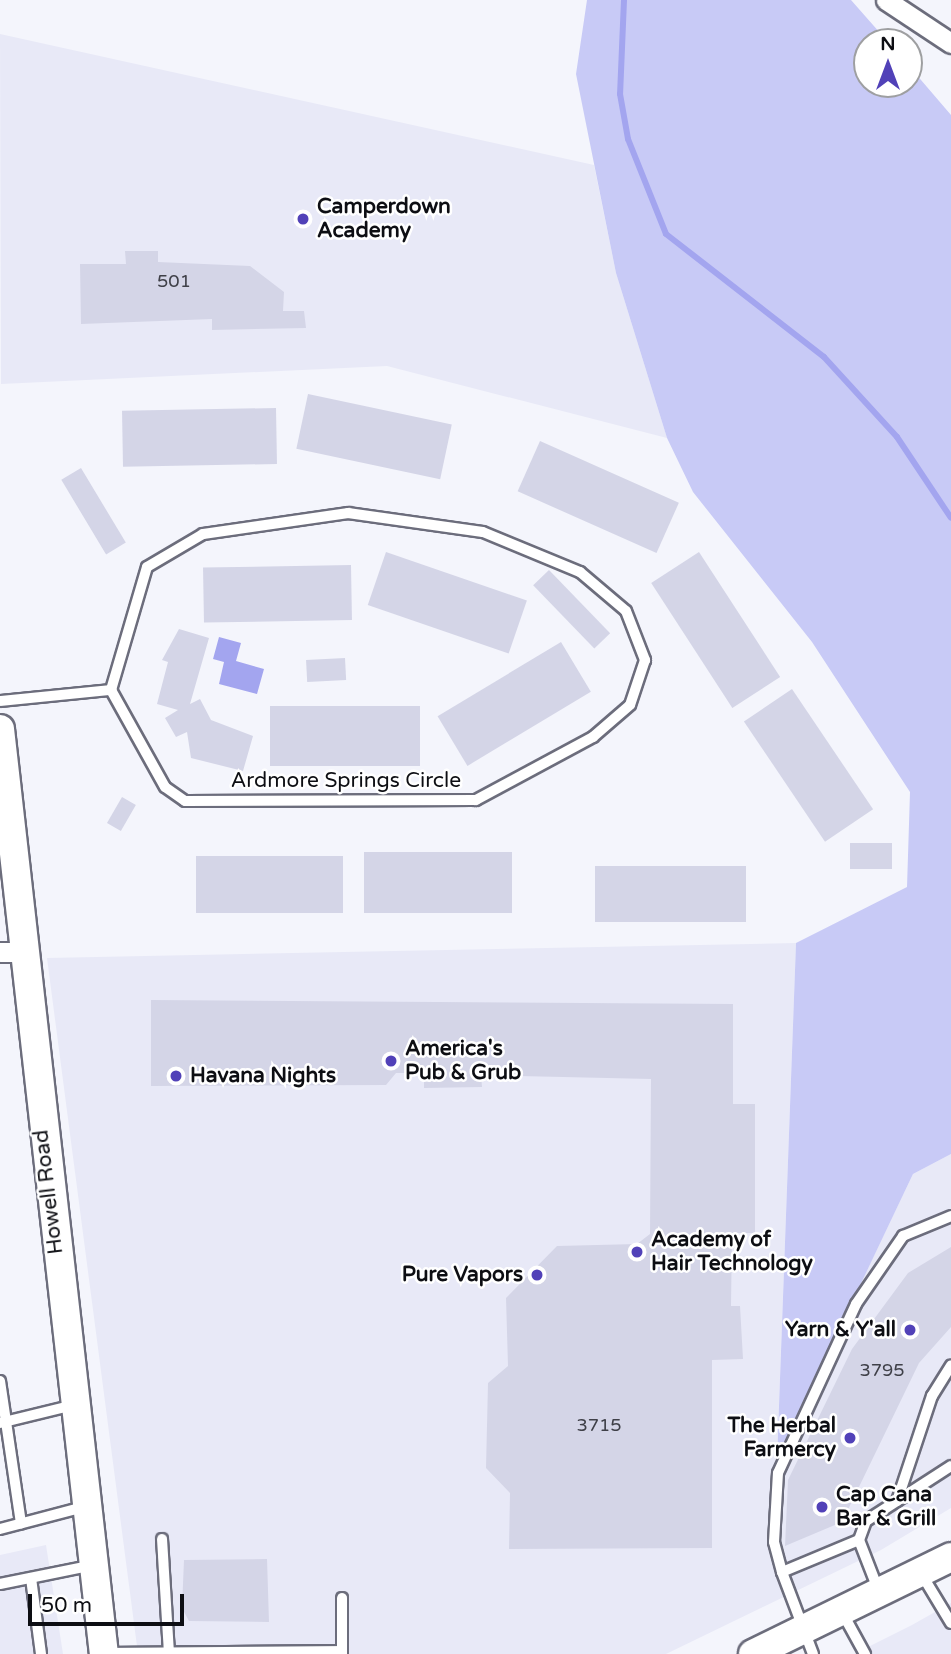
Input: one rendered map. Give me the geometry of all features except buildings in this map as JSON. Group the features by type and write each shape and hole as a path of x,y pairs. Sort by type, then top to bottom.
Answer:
{"main road":[{"name":"Howell Road","path":"0,729 11,952 75,1405 102,1653"},
{"path":"753,1654 810,1642 842,1614 881,1596 951,1557"}],"street":[{"path":"886,0 951,43"}],"lane":[{"name":"Ardmore Springs Circle","path":"348,513 483,532 580,572 626,611 645,660 630,705 593,737 477,800 185,801 164,787 111,690 147,567 204,534 348,513"},
{"path":"0,701 111,690"},
{"path":"810,1642 782,1572 774,1542 778,1473 856,1304 903,1236 951,1216"},
{"path":"897,1501 932,1396 951,1366"},
{"path":"0,1381 2,1422 21,1524"},
{"path":"2,1422 75,1405"},
{"path":"881,1596 859,1540 866,1521 951,1466"},
{"path":"0,1529 86,1507"},
{"path":"162,1539 169,1652"},
{"path":"782,1572 859,1540"},
{"path":"0,1584 93,1565"},
{"path":"922,1574 950,1622"},
{"path":"31,1578 41,1654"},
{"path":"102,1653 342,1653 342,1598"},
{"path":"842,1614 865,1654"}],"shaded area":[{"path":"587,0 851,0 876,28 853,28 853,98 923,98 923,82 951,115 951,1154 913,1174 777,1460 796,943 907,887 910,792 812,642 693,492 667,438 616,273 576,74"},
{"name":"Camperdown Academy","path":"0,34 594,165 616,273 667,438 387,366 1,384"},
{"path":"796,943 777,1458 913,1174 951,1154 951,1508 881,1550 666,1654 138,1654 47,958"},
{"path":"46,1545 63,1654 0,1654 0,1555"},
{"path":"951,1603 951,1654 854,1654 912,1625"}],"water":[{"path":"219,637 241,643 236,661 264,669 257,694 219,684 224,662 213,659"}],"waterway":[{"path":"624,0 620,94 628,139 666,234 824,357 897,437 951,518"}],"place":[{"name":"Camperdown Academy","path":"303,219"},
{"name":"America's Pub & Grub","path":"391,1061"},
{"name":"Havana Nights","path":"176,1076"},
{"name":"Academy of Hair Technology","path":"637,1252"},
{"name":"Pure Vapors","path":"537,1275"},
{"name":"Yarn & Y'all","path":"910,1330"},
{"name":"The Herbal Farmercy","path":"850,1438"},
{"name":"Cap Cana Bar & Grill","path":"822,1507"}]}
